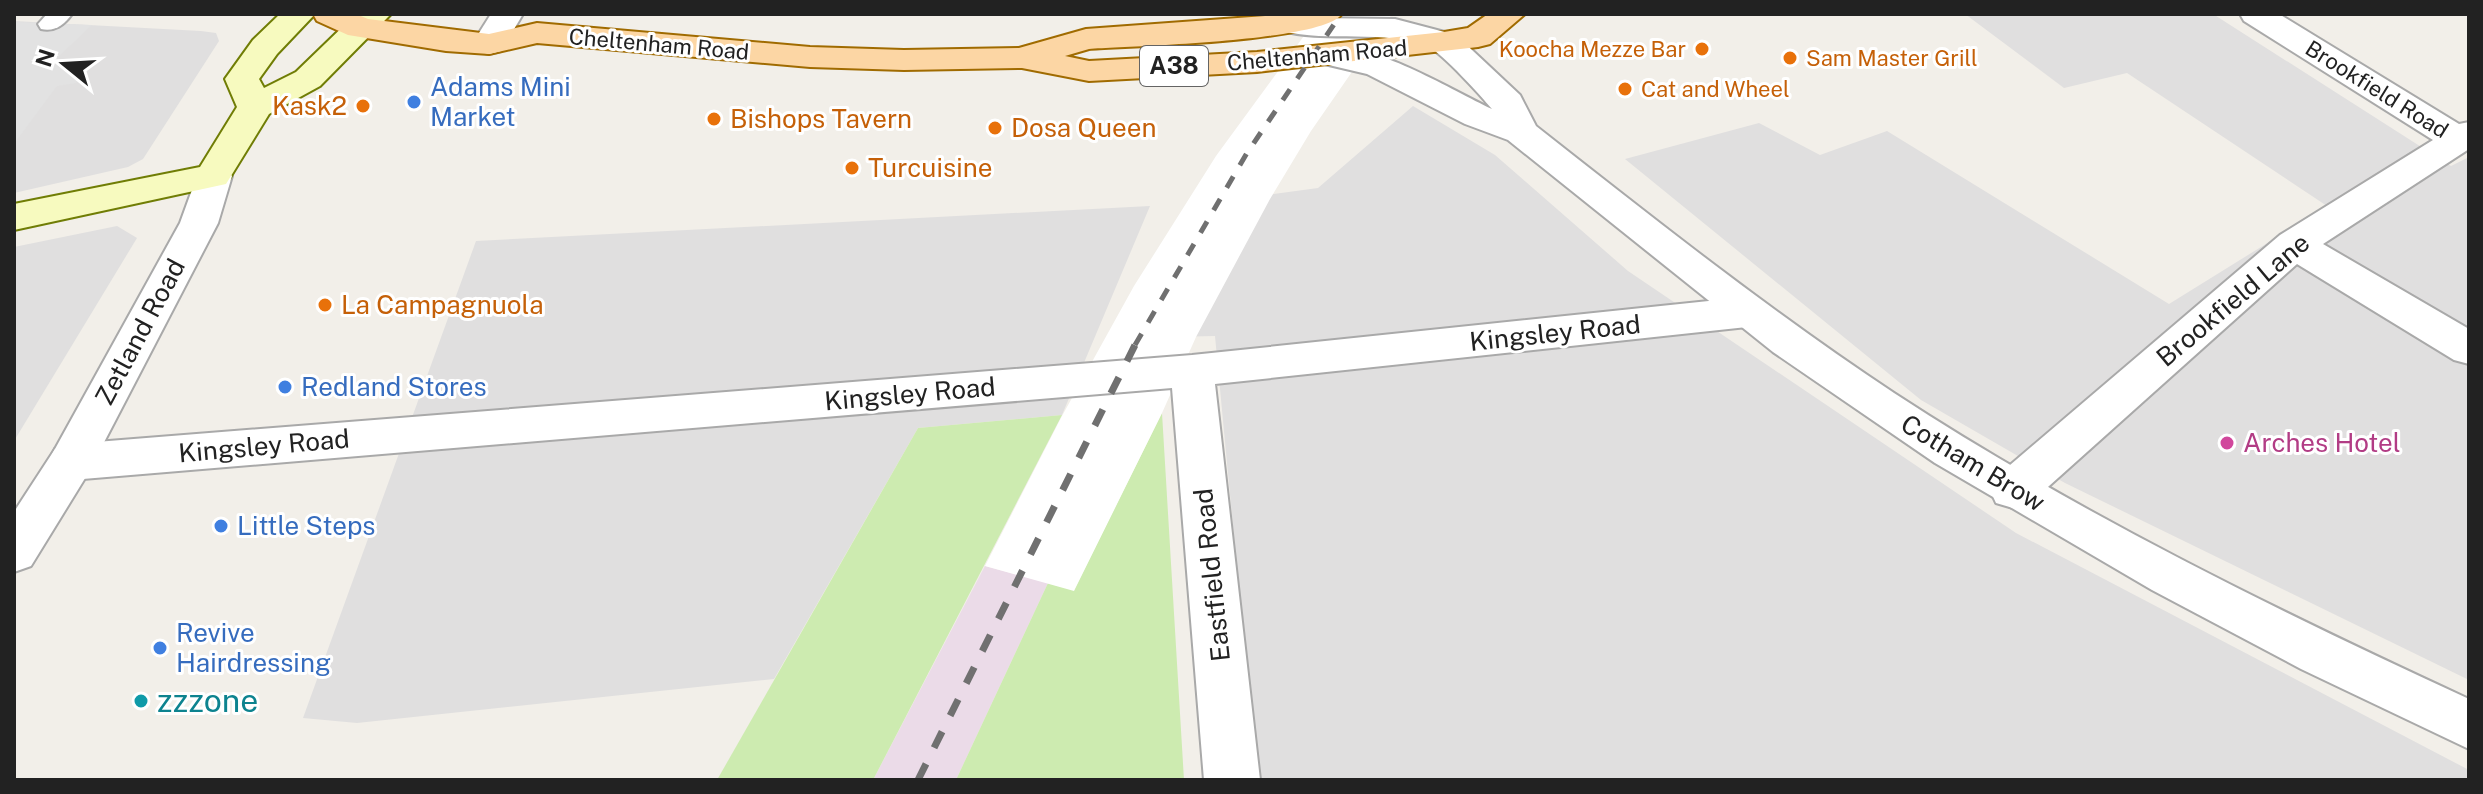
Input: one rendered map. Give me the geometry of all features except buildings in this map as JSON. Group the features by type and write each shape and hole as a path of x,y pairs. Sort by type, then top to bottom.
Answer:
{"main road":[{"path":"299,14 260,53 242,79 255,107 308,79 368,21"},
{"name":"A38","path":"329,14 368,21"},
{"name":"Cheltenham Road","path":"1022,58 1086,39 1294,24 1314,15 1326,14"},
{"name":"Cheltenham Road","path":"368,21 489,44 526,23 810,57 904,60 1022,58 1089,71 1328,55 1444,42 1478,37 1509,14"},
{"name":"Zetland Road","path":"213,176 255,107"},
{"path":"14,217 213,176"}],"street":[{"path":"489,44 507,14"},
{"name":"Brookfield Road","path":"2256,14 2463,136"},
{"name":"Cotham Brow","path":"1294,24 1316,28 1395,29 1444,42 1507,103 1521,132"},
{"name":"Cotham Brow","path":"1328,55 1378,66 1478,116 1521,132 1747,312 1880,405 2013,490 2203,592 2469,725"},
{"name":"Brookfield Lane","path":"2013,490 2294,244 2463,136"},
{"name":"Zetland Road","path":"14,552 71,462 199,223 213,176"},
{"path":"2294,244 2469,349"},
{"name":"Kingsley Road","path":"71,462 1192,371 1747,312"},
{"name":"Eastfield Road","path":"1192,371 1232,780"}],"shaded area":[{"path":"1965,14 2213,14 2451,166 2469,157 2469,680 2065,483 1921,400 1625,159 1759,123 1820,155 1887,131 2169,304 2327,206 2127,73 2064,88"},
{"path":"14,21 201,31 216,33 219,41 143,159 128,167 14,193"},
{"path":"14,22 92,25 52,63 92,64 76,83 57,86 14,144"},
{"path":"1413,106 1495,155 1628,271 2016,533 2469,770 2469,780 1257,780 1215,336 1171,337 1258,196 1318,188"},
{"path":"1150,206 1062,415 918,428 774,679 357,723 303,718 476,241"},
{"path":"117,226 137,238 14,441 14,247"},
{"path":"985,566 1048,583 956,780 873,780"}],"green space":[{"path":"1162,413 1184,780 956,780 1048,583 1074,590"},
{"path":"1062,415 873,780 717,780 918,428"}],"pier":[{"path":"1320,14 1392,14 1311,131 1270,199 1196,337 1074,591 985,566 1062,416 1134,286 1216,156"}],"railway":[{"path":"1135,345 1247,153 1341,14"},
{"path":"918,780 1135,345"}],"place":[{"name":"Koocha Mezze Bar","path":"1702,49"},
{"name":"Sam Master Grill","path":"1790,58"},
{"name":"Cat and Wheel","path":"1625,89"},
{"name":"Adams Mini Market","path":"414,102"},
{"name":"Kask2","path":"363,106"},
{"name":"Bishops Tavern","path":"714,119"},
{"name":"Dosa Queen","path":"995,128"},
{"name":"Turcuisine","path":"852,168"},
{"name":"La Campagnuola","path":"325,305"},
{"name":"Redland Stores","path":"285,387"},
{"name":"Arches Hotel","path":"2227,443"},
{"name":"Little Steps","path":"221,526"},
{"name":"Revive Hairdressing","path":"160,648"},
{"name":"zzzone","path":"141,701"}]}
